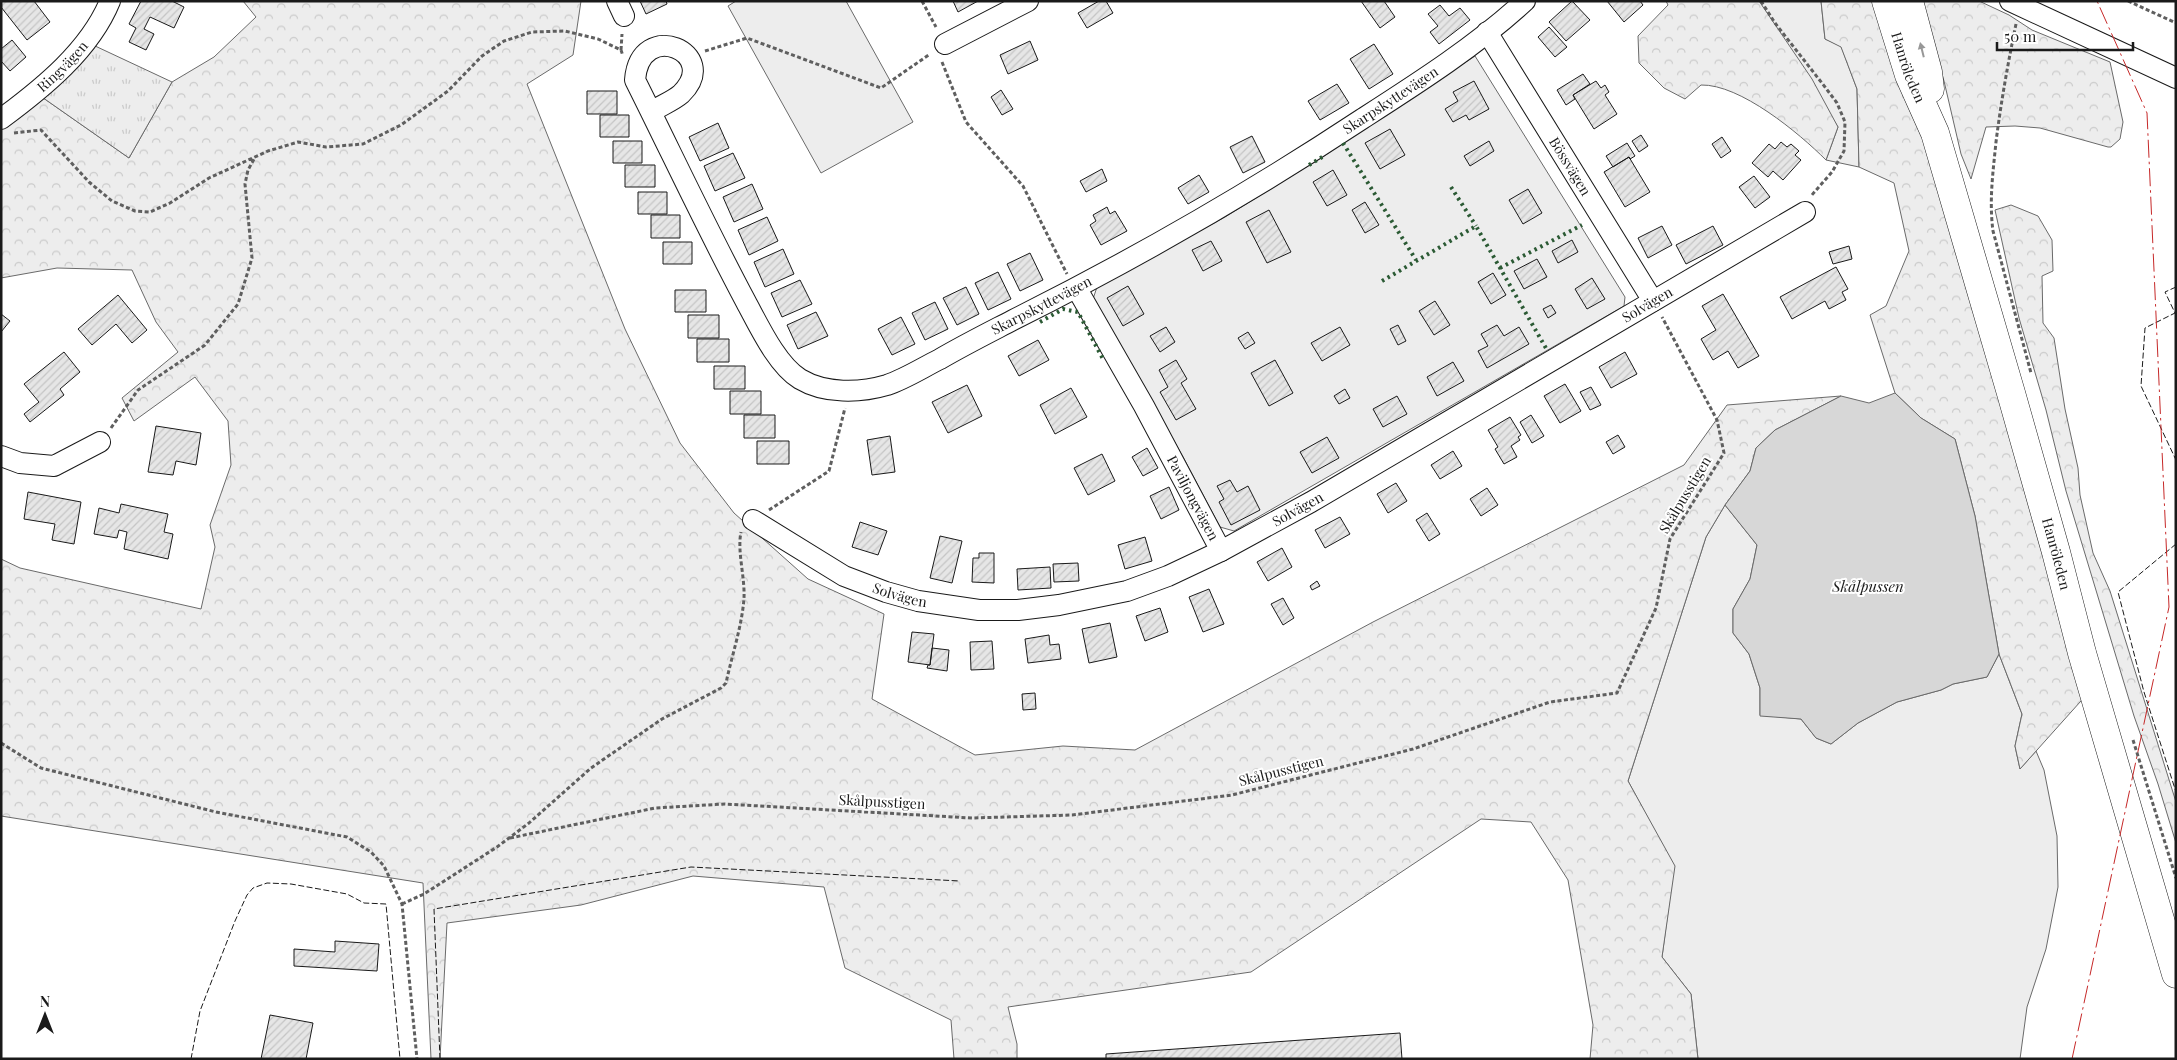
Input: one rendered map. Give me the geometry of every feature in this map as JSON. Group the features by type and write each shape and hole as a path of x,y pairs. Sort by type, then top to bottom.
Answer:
{"highway":[{"name":"Hanröleden","path":"1886,1 1909,75 1935,133 2032,468 2082,654 2176,974"},
{"name":"Hanröleden","path":"1909,1 1928,72 1935,133"}],"street":[{"name":"Ringvägen","path":"5,126 77,52 93,31 110,1"},
{"path":"945,44 1028,1"},
{"name":"Skarpskyttevägen","path":"635,80 724,260 761,328 784,364 793,374 806,382 835,390 863,391 904,378 979,337 1077,289 1295,163 1426,77 1525,1"},
{"path":"2015,3 2176,78"},
{"name":"Bössvägen","path":"1487,32 1653,300"},
{"path":"635,80 636,68 640,59 649,50 659,46 677,47 690,58 692,73 691,80 686,87 680,95 651,112"},
{"name":"Solvägen","path":"753,520 826,566 877,589 918,601 979,610 1018,610 1104,597 1127,591 1168,576 1221,551 1311,502 1805,212"},
{"name":"Paviljongvägen","path":"1077,289 1144,406 1221,551"},
{"path":"1,456 20,463 54,466 100,442"}],"path":[{"path":"922,1 945,44 942,63 966,122 1023,186 1065,269"},
{"path":"1761,1 1775,23 1837,103 1844,122 1844,151 1832,172 1806,202 1805,212"},
{"path":"2128,1 2176,23"},
{"path":"2015,3 1992,173 1990,210 1993,230 2031,374"},
{"path":"5,126 41,130 90,182 112,201 135,211 150,212 170,203 209,178 268,151 298,142 326,147 363,144 401,125 448,91 482,56 504,41 532,32 565,31 598,40 621,50 635,80"},
{"path":"690,58 699,52 747,38 881,88 945,44"},
{"path":"100,442 138,390 205,345 238,304 252,258 245,184 248,170 254,159"},
{"name":"Skålpusstigen","path":"510,838 656,808 715,804 972,818 1072,815 1232,795 1413,749 1550,702 1617,693 1656,608 1670,539 1724,453 1716,420 1653,300"},
{"path":"402,904 424,894 510,838 591,768 662,719 721,688 726,683 744,600 744,572 739,542 742,530 753,520 829,471 850,391"},
{"path":"2132,735 2176,878"},
{"path":"1,744 40,768 216,812 347,837 371,852 384,866 402,904 417,1059"}],"shaded area":[{"path":"736,1 846,1 913,122 821,173 728,6"},
{"path":"1759,1 1821,1 1825,39 1841,46 1857,89 1859,167 1826,160 1838,127"},
{"path":"1475,56 1625,297 1624,306 1234,531 1220,527 1182,455 1093,299 1097,287 1225,217 1324,156"},
{"path":"1725,505 1757,545 1750,579 1733,609 1733,633 1749,654 1760,688 1760,715 1801,719 1816,738 1831,744 1858,723 1897,702 1941,690 1953,684 1987,677 1999,654 2022,714 2015,746 2020,769 2036,751 2044,770 2057,836 2058,887 2046,949 2027,1007 2020,1059 1698,1059 1691,994 1662,957 1674,866 1628,781 1706,537"}],"green space":[{"path":"243,1 581,1 573,55 527,84 625,329 680,443 734,513 808,579 884,614 872,699 975,755 1063,746 1135,750 1373,622 1684,465 1727,405 1841,396 1775,430 1756,448 1750,471 1725,505 1706,537 1628,781 1675,866 1662,957 1691,994 1698,1059 1590,1059 1593,1025 1568,880 1531,822 1481,819 1251,972 1008,1007 1017,1044 1017,1059 954,1059 951,1020 845,968 824,887 693,876 581,905 447,923 440,1059 431,1059 423,883 1,816 1,559 20,568 201,609 215,547 210,525 231,465 228,421 195,377 134,421 122,398 178,352 156,322 132,270 57,268 1,278 1,123 39,95 129,158 172,82 214,57 256,17"},
{"path":"1666,1 1759,1 1812,79 1838,127 1826,160 1785,124 1751,101 1733,92 1701,85 1685,99 1664,88 1639,63 1638,36 1668,5"},
{"path":"1821,1 1891,1 2089,692 2020,769 2015,746 2022,714 1999,654 1975,516 1955,439 1921,418 1895,393 1870,315 1886,306 1909,251 1894,183 1859,167 1857,89 1841,47 1825,39"},
{"path":"1920,1 1979,1 2009,15 2032,30 2110,62 2123,122 2120,139 2111,147 2108,147 2040,128 2015,126 1986,127 1971,179 1961,154 1944,81"},
{"path":"93,45 172,82 129,158 39,95"},
{"path":"2011,205 2038,216 2052,240 2053,271 2042,276 2043,323 2054,338 2065,409 2078,468 2080,495 2093,553 2110,591 2176,802 2176,843 2134,716 2066,491 2046,410 2019,318 1995,210"}],"water":[{"name":"Skålpussen","path":"1895,393 1921,418 1955,439 1975,516 1999,654 1987,677 1953,684 1941,690 1897,702 1858,723 1831,744 1816,738 1801,719 1760,716 1760,688 1749,654 1733,633 1733,609 1750,579 1757,545 1725,505 1750,471 1756,448 1775,430 1841,396 1869,403"}],"building":[{"path":"1,1 34,1 50,22 27,40 1,7"},
{"path":"141,1 172,1 184,7 174,28 150,17 144,29 154,34 146,50 129,42 136,28 129,24"},
{"path":"640,1 666,1 667,4 646,14"},
{"path":"953,1 978,1 958,12"},
{"path":"1099,1 1106,1 1113,13 1087,28 1078,13"},
{"path":"1361,1 1384,1 1395,17 1380,28"},
{"path":"1572,1 1590,20 1566,41 1549,22"},
{"path":"1607,1 1640,1 1643,5 1624,22"},
{"path":"1440,5 1449,16 1460,8 1470,20 1439,44 1430,32 1438,26 1428,14"},
{"path":"1549,27 1567,47 1555,57 1538,37"},
{"path":"12,40 26,57 10,71 1,61 1,49"},
{"path":"1030,41 1038,60 1008,74 1000,55"},
{"path":"1374,44 1393,74 1369,89 1350,59"},
{"path":"1583,74 1590,84 1573,95 1575,99 1566,105 1557,90"},
{"path":"1474,81 1489,109 1469,120 1466,115 1453,122 1445,109 1458,101 1453,92"},
{"path":"1596,81 1601,88 1605,85 1609,92 1605,95 1617,114 1594,129 1573,95"},
{"path":"1337,84 1349,103 1320,120 1308,101"},
{"path":"1001,90 1013,109 1002,115 991,97"},
{"path":"587,91 617,91 617,114 587,114"},
{"path":"600,115 629,115 629,137 600,137"},
{"path":"718,123 729,148 700,161 689,137"},
{"path":"1390,129 1405,155 1380,169 1365,143"},
{"path":"1641,135 1648,146 1639,152 1632,141"},
{"path":"1252,136 1265,162 1243,173 1230,147"},
{"path":"1722,137 1731,151 1721,158 1712,144"},
{"path":"613,141 642,141 642,163 613,163"},
{"path":"1489,141 1494,151 1470,166 1464,156"},
{"path":"1781,142 1787,147 1791,144 1799,151 1795,155 1801,160 1783,180 1773,171 1768,177 1752,163 1769,144 1775,149"},
{"path":"1627,143 1635,156 1630,159 1629,157 1613,167 1606,156"},
{"path":"733,153 745,178 715,191 704,166"},
{"path":"1629,157 1650,192 1625,207 1604,172"},
{"path":"625,165 655,165 655,187 625,187"},
{"path":"1102,169 1107,181 1086,192 1080,181"},
{"path":"1333,170 1347,195 1327,206 1313,182"},
{"path":"1199,175 1209,192 1188,204 1178,188"},
{"path":"1754,176 1770,197 1755,208 1739,187"},
{"path":"752,184 763,209 734,222 723,197"},
{"path":"1528,189 1542,213 1523,224 1509,200"},
{"path":"638,192 667,192 667,214 638,214"},
{"path":"1365,202 1379,225 1365,233 1352,210"},
{"path":"1107,207 1110,214 1115,211 1127,231 1101,245 1090,225 1096,221 1093,215"},
{"path":"1269,210 1291,252 1267,263 1246,222"},
{"path":"651,215 680,215 680,238 651,238"},
{"path":"767,217 778,241 749,255 738,230"},
{"path":"1662,226 1672,245 1648,258 1638,238"},
{"path":"1713,226 1723,245 1686,264 1676,245"},
{"path":"1572,240 1578,252 1558,263 1552,251"},
{"path":"1211,241 1222,261 1203,271 1192,250"},
{"path":"663,242 692,242 692,264 663,264"},
{"path":"1849,246 1852,259 1833,264 1829,252"},
{"path":"783,249 794,274 765,287 754,262"},
{"path":"1030,253 1043,280 1020,291 1007,264"},
{"path":"1537,259 1547,277 1524,289 1514,271"},
{"path":"1836,267 1848,289 1842,292 1846,300 1829,309 1825,301 1792,319 1780,297"},
{"path":"998,272 1011,299 988,310 975,283"},
{"path":"1493,273 1506,295 1491,304 1478,282"},
{"path":"1592,278 1605,299 1587,309 1575,289"},
{"path":"800,280 812,304 782,317 771,293"},
{"path":"1128,286 1144,314 1123,326 1107,298"},
{"path":"966,287 979,314 957,325 943,298"},
{"path":"675,290 706,290 706,312 675,312"},
{"path":"1723,294 1759,356 1738,368 1728,351 1713,360 1701,339 1716,330 1702,306"},
{"path":"118,295 147,330 132,343 116,324 92,345 78,329"},
{"path":"1435,301 1450,325 1434,335 1419,311"},
{"path":"935,302 948,329 925,340 912,313"},
{"path":"1551,305 1556,313 1548,318 1543,309"},
{"path":"816,312 828,336 798,349 787,325"},
{"path":"1,314 10,321 1,332"},
{"path":"688,315 719,315 719,338 688,338"},
{"path":"901,317 915,344 892,355 878,329"},
{"path":"1398,325 1406,341 1398,345 1390,329"},
{"path":"1497,325 1504,336 1519,327 1529,344 1487,368 1478,351 1488,346 1481,334"},
{"path":"1166,327 1175,342 1160,352 1150,336"},
{"path":"1340,327 1350,345 1322,361 1311,343"},
{"path":"1248,332 1255,343 1245,349 1238,338"},
{"path":"697,339 729,339 729,362 697,362"},
{"path":"1038,340 1049,360 1019,376 1008,356"},
{"path":"64,352 80,372 60,389 64,395 30,422 24,414 39,402 24,384"},
{"path":"1625,352 1637,374 1611,388 1599,367"},
{"path":"1176,360 1187,379 1181,383 1196,409 1176,420 1160,392 1168,387 1159,370"},
{"path":"1275,360 1293,393 1269,406 1251,373"},
{"path":"1453,362 1464,381 1437,396 1427,377"},
{"path":"714,366 745,366 745,389 714,389"},
{"path":"1565,384 1581,411 1560,423 1544,396"},
{"path":"967,385 982,416 948,433 932,402"},
{"path":"1591,387 1601,405 1590,410 1580,392"},
{"path":"1071,388 1087,417 1055,434 1040,405"},
{"path":"1345,389 1350,398 1339,404 1334,396"},
{"path":"730,391 761,391 761,414 730,414"},
{"path":"1397,396 1407,414 1383,427 1373,409"},
{"path":"744,415 775,415 775,438 744,438"},
{"path":"1531,415 1544,436 1532,443 1520,422"},
{"path":"1510,417 1521,435 1518,437 1520,440 1511,446 1517,457 1504,464 1495,449 1498,447 1488,430"},
{"path":"156,426 201,433 196,465 176,461 173,475 148,472"},
{"path":"1618,435 1625,447 1613,454 1606,442"},
{"path":"890,436 895,472 872,475 867,440"},
{"path":"1327,437 1339,458 1312,473 1300,452"},
{"path":"757,441 789,441 789,464 757,464"},
{"path":"1147,448 1158,468 1143,476 1132,457"},
{"path":"1453,451 1462,466 1440,479 1431,465"},
{"path":"1102,454 1115,481 1088,495 1074,468"},
{"path":"1230,480 1237,492 1248,486 1260,510 1231,525 1219,502 1224,499 1217,486"},
{"path":"1396,483 1407,501 1388,513 1377,494"},
{"path":"1169,487 1179,510 1161,519 1150,496"},
{"path":"1487,488 1498,505 1481,516 1470,499"},
{"path":"28,492 81,502 74,544 52,540 55,524 24,519"},
{"path":"121,504 168,514 164,532 173,534 168,559 124,549 127,532 119,530 117,538 94,534 99,508 119,513"},
{"path":"1427,513 1440,534 1429,541 1416,520"},
{"path":"1340,517 1350,534 1325,548 1315,530"},
{"path":"860,522 887,531 878,555 852,547"},
{"path":"940,536 962,541 952,583 930,578"},
{"path":"1145,537 1152,561 1125,569 1118,545"},
{"path":"1282,548 1292,567 1268,581 1257,562"},
{"path":"979,553 994,553 994,583 972,582 973,558 979,558"},
{"path":"1078,563 1079,581 1054,582 1053,564"},
{"path":"1050,567 1051,588 1018,590 1017,569"},
{"path":"1317,581 1320,586 1312,590 1310,586"},
{"path":"1209,589 1224,624 1203,632 1189,597"},
{"path":"1283,598 1294,618 1283,625 1271,604"},
{"path":"1160,608 1168,632 1145,641 1136,616"},
{"path":"1110,623 1117,657 1089,663 1082,629"},
{"path":"912,632 934,634 930,665 908,662"},
{"path":"1049,635 1050,645 1059,644 1061,659 1028,663 1025,639"},
{"path":"992,641 994,669 971,670 970,642"},
{"path":"932,648 949,650 947,671 927,668 930,665"},
{"path":"1035,693 1036,709 1023,710 1022,694"},
{"path":"335,941 379,944 377,971 294,966 294,949 335,952"},
{"path":"270,1015 313,1023 306,1059 261,1059"},
{"path":"1400,1033 1402,1059 1106,1059 1106,1054"}],"hedge":[{"path":"1343,143 1416,260"},
{"path":"1309,165 1324,156"},
{"path":"1451,187 1476,226"},
{"path":"1500,268 1582,225"},
{"path":"1382,281 1476,226 1547,350"},
{"path":"1040,322 1063,309 1078,312 1103,359"}],"fence":[{"path":"2176,287 2165,292 2175,313 2145,328 2141,386 2176,460"},
{"path":"2176,544 2118,592 2144,692 2176,792"},
{"path":"440,1059 434,909 691,867 960,881"},
{"path":"191,1059 200,1011 235,921 247,895 253,888 267,883 291,884 347,894 364,903 386,904 400,1059"}],"power":[{"path":"2072,1059 2169,607 2147,113 2097,1"}]}
